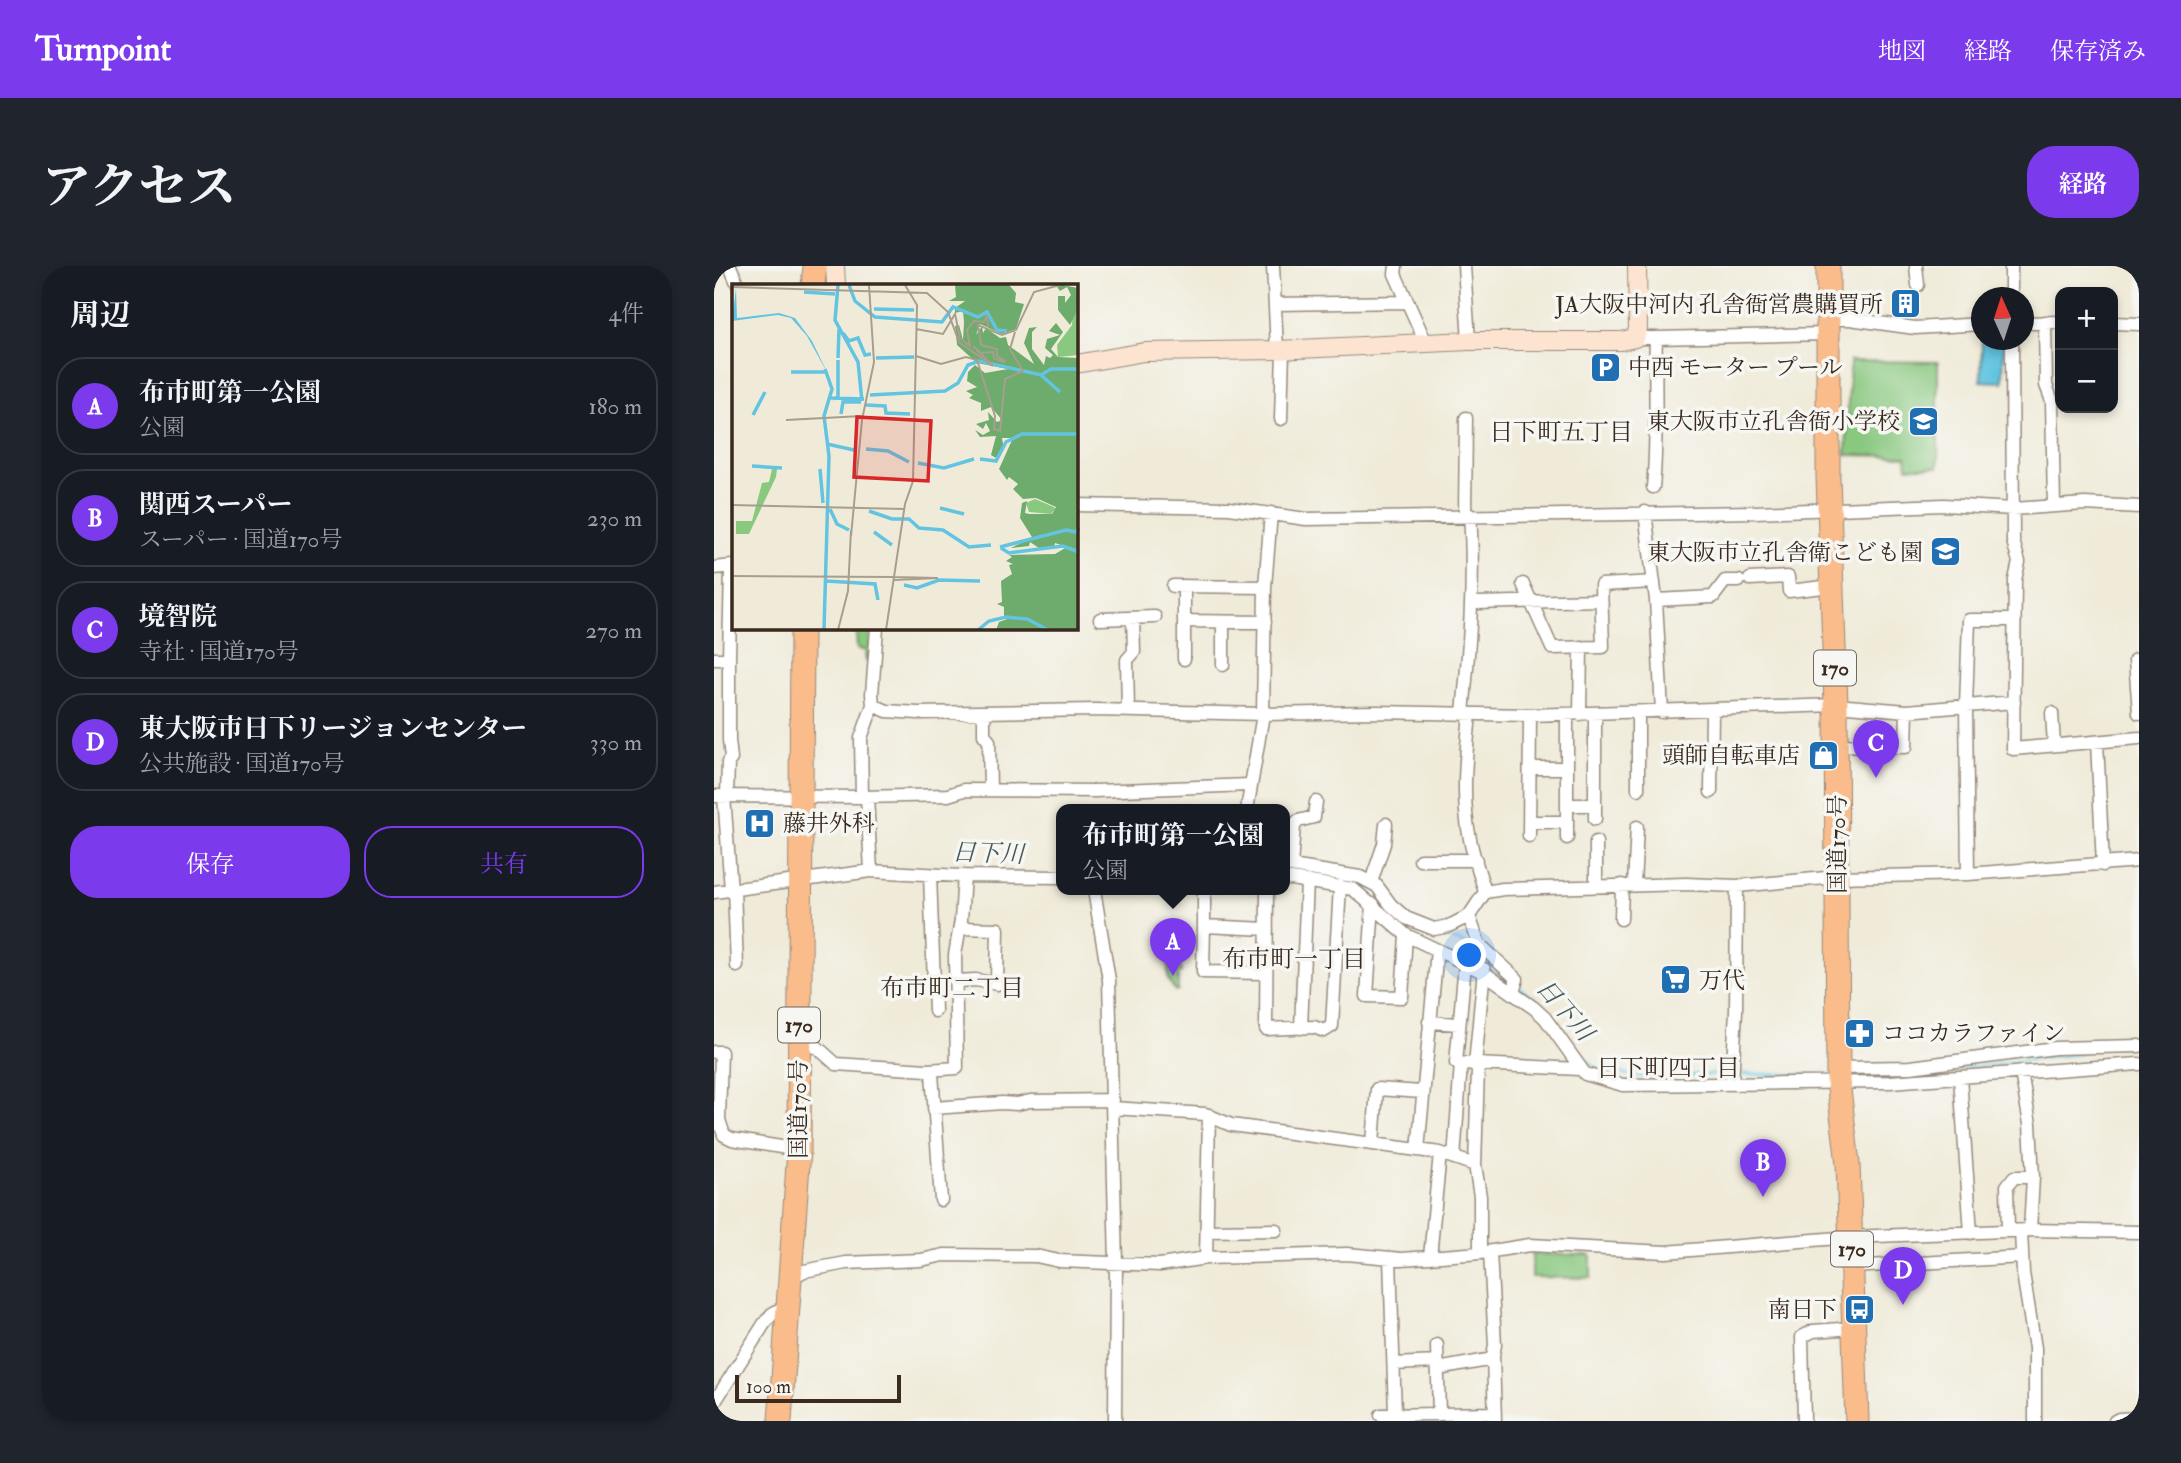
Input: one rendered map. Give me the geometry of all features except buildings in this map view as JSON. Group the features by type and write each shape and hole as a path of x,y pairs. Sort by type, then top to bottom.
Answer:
{"highway":[{"path":"813,284 815,266"},
{"name":"国道170号","path":"1828,266 1830,509 1837,745 1838,1074 1848,1164 1857,1421"},
{"name":"国道170号","path":"780,1421 799,1150 802,630"}],"street":[{"path":"730,266 738,284"},
{"path":"835,266 836,284"},
{"path":"1273,266 1280,350 1281,419"},
{"path":"1396,266 1395,274 1426,343"},
{"path":"1464,266 1469,341"},
{"path":"1635,338 1638,329 1637,266"},
{"path":"1916,266 1918,285"},
{"path":"2011,266 2011,287"},
{"path":"1275,304 1407,302"},
{"path":"1078,363 1144,352 1280,350 1469,341 1621,341 1827,327 1850,319 1915,328 1971,325"},
{"path":"2045,322 2046,385 2052,401 2054,506"},
{"path":"2034,323 2055,322"},
{"path":"2118,323 2139,324"},
{"path":"1653,487 1656,459 1654,382 1657,338"},
{"path":"2012,350 2013,541 2019,562 2015,580 2013,749 2139,738"},
{"path":"1466,418 1472,597 1465,804 1470,840 1485,892"},
{"path":"1078,505 1229,508 1306,519 1755,512 1944,505 2013,509 2085,504 2139,507"},
{"path":"1645,512 1656,600 1662,712"},
{"path":"1248,804 1263,714 1265,587 1271,513"},
{"path":"714,568 732,567 729,657 729,740 732,748 722,796 733,890 737,966"},
{"path":"1656,600 1713,597 1725,581 1788,577 1789,591 1832,586"},
{"path":"1523,584 1552,648 1603,647 1601,586 1654,582"},
{"path":"1184,659 1184,621 1178,586 1265,587"},
{"path":"1477,603 1601,600"},
{"path":"1100,619 1155,617"},
{"path":"1128,711 1127,660 1134,652 1133,618"},
{"path":"1968,874 1966,706 1969,620 2015,620"},
{"path":"1184,621 1265,622"},
{"path":"1223,622 1223,665"},
{"path":"871,871 861,738 873,705 877,630"},
{"path":"1567,838 1567,768 1581,647"},
{"path":"714,659 729,657"},
{"path":"2139,660 2135,660 2139,713"},
{"path":"873,705 887,711 1574,715 1836,705 1907,711 2014,702"},
{"path":"1711,792 1712,710"},
{"path":"1837,745 1906,747 1907,711"},
{"path":"984,712 984,735 989,741 990,790"},
{"path":"1638,712 1638,789"},
{"path":"2052,713 2054,745"},
{"path":"1595,714 1595,819"},
{"path":"1530,715 1530,836"},
{"path":"2096,742 2102,865"},
{"path":"1530,768 1567,768"},
{"path":"722,796 864,797 948,795 964,790 1096,791 1250,785"},
{"path":"1290,851 1294,826 1298,821 1314,817 1316,802"},
{"path":"1567,805 1595,805"},
{"path":"1530,822 1567,822"},
{"path":"1371,882 1384,844 1386,824"},
{"path":"1621,919 1637,827"},
{"path":"1596,842 1596,886"},
{"path":"1420,860 1476,860"},
{"path":"1290,870 1360,877 1377,886 1391,905 1406,918 1434,929 1449,926 1469,916 1485,892 1503,889 1686,884 1737,887 1838,877 1968,874 2139,861"},
{"path":"714,892 871,871 930,875 1056,877"},
{"path":"1290,872 1307,881 1353,889 1406,935 1465,963 1486,962 1517,979 1514,988 1545,1018 1579,1069 1592,1078 1623,1085 1732,1077 1838,1074 1911,1067 2139,1064"},
{"path":"930,875 934,1011"},
{"path":"799,1045 817,1047 835,1064 927,1070 957,1068 955,955 964,876"},
{"path":"1301,1028 1307,881"},
{"path":"1267,895 1266,1029 1314,1027 1324,1031 1332,1026 1340,886"},
{"path":"1732,1077 1737,887"},
{"path":"1095,895 1109,980 1116,1264 1115,1421"},
{"path":"1204,895 1203,972 1266,973"},
{"path":"1373,904 1367,996 1402,997 1406,935"},
{"path":"1381,1415 1439,1413 1495,1417 1493,1359 1496,1345 1475,1165 1478,1069 1475,1065 1486,962 1469,916"},
{"path":"1204,926 1267,929"},
{"path":"956,981 976,980 997,984 998,929 960,928"},
{"path":"1418,1150 1437,950"},
{"path":"1465,963 1456,1063 1579,1069"},
{"path":"1429,1022 1459,1024"},
{"path":"1838,1074 1890,1082 1960,1077 2055,1048 2139,1046"},
{"path":"714,1052 721,1052 719,1121 724,1135 732,1139 799,1150"},
{"path":"1454,1158 1461,1064"},
{"path":"1997,1065 2030,1124 2033,1177 2020,1230"},
{"path":"927,1070 932,1073 941,1199"},
{"path":"1960,1077 1971,1233"},
{"path":"1373,1144 1377,1089 1422,1092"},
{"path":"934,1108 1030,1101 1113,1104 1209,1115 1231,1125 1440,1153 1475,1165"},
{"path":"1206,1258 1209,1115"},
{"path":"1430,1257 1440,1153"},
{"path":"2033,1177 2014,1177 2007,1186 2020,1230 2035,1348 2035,1421"},
{"path":"1207,1231 1276,1230"},
{"path":"791,1278 804,1271 846,1263 921,1260 944,1255 1036,1256 1059,1262 1160,1265 1206,1258 1347,1254 1390,1258 1430,1257 1531,1245 1665,1252 1851,1237 2020,1230 2139,1232"},
{"path":"1852,1267 2022,1257"},
{"path":"1390,1258 1395,1414"},
{"path":"714,1403 756,1335 772,1314 789,1304"},
{"path":"1804,1421 1802,1336 1813,1331 1854,1328"},
{"path":"1437,1345 1439,1413"},
{"path":"1394,1364 1438,1366 1493,1359"},
{"path":"2115,1421 2139,1418"}],"green space":[{"path":"1850,361 1938,362 1938,467 1907,467 1906,456 1846,455"},
{"path":"856,630 870,630 870,661 866,661 865,650 857,649"},
{"path":"1168,961 1181,961 1178,991 1175,991 1168,979"},
{"path":"1532,1254 1591,1255 1591,1278 1532,1277"}],"water":[{"path":"1982,350 2004,350 2003,382 1981,381"}],"waterway":[{"name":"日下川","path":"1290,873 1296,874"},
{"name":"日下川","path":"1355,884 1365,888 1391,915"},
{"name":"日下川","path":"1402,924 1469,946 1512,984"},
{"name":"日下川","path":"1519,988 1544,1006 1581,1056 1599,1071 1648,1077 1729,1074"},
{"name":"日下川","path":"1845,1075 1948,1070 2081,1053"},
{"name":"日下川","path":"1737,1074 1831,1075"}],"place":[{"name":"JA大阪中河内 孔舎衙営農購買所","path":"1906,304"},
{"name":"中西 モーター プール","path":"1605,367"},
{"name":"東大阪市立孔舎衙小学校","path":"1923,421"},
{"name":"東大阪市立孔舎衛こども園","path":"1946,552"},
{"name":"頭師自転車店","path":"1823,755"},
{"name":"境智院","path":"1876,778"},
{"name":"藤井外科","path":"760,823"},
{"name":"布市町第一公園","path":"1173,976"},
{"name":"万代","path":"1676,980"},
{"name":"ココカラファイン","path":"1859,1033"},
{"name":"関西スーパー","path":"1763,1197"},
{"name":"東大阪市日下リージョンセンター","path":"1903,1305"},
{"name":"南日下","path":"1860,1309"}],"district":[{"name":"日下町五丁目","path":"1561,432"},
{"name":"布市町一丁目","path":"1294,959"},
{"name":"布市町二丁目","path":"952,988"},
{"name":"日下町四丁目","path":"1668,1068"}]}
